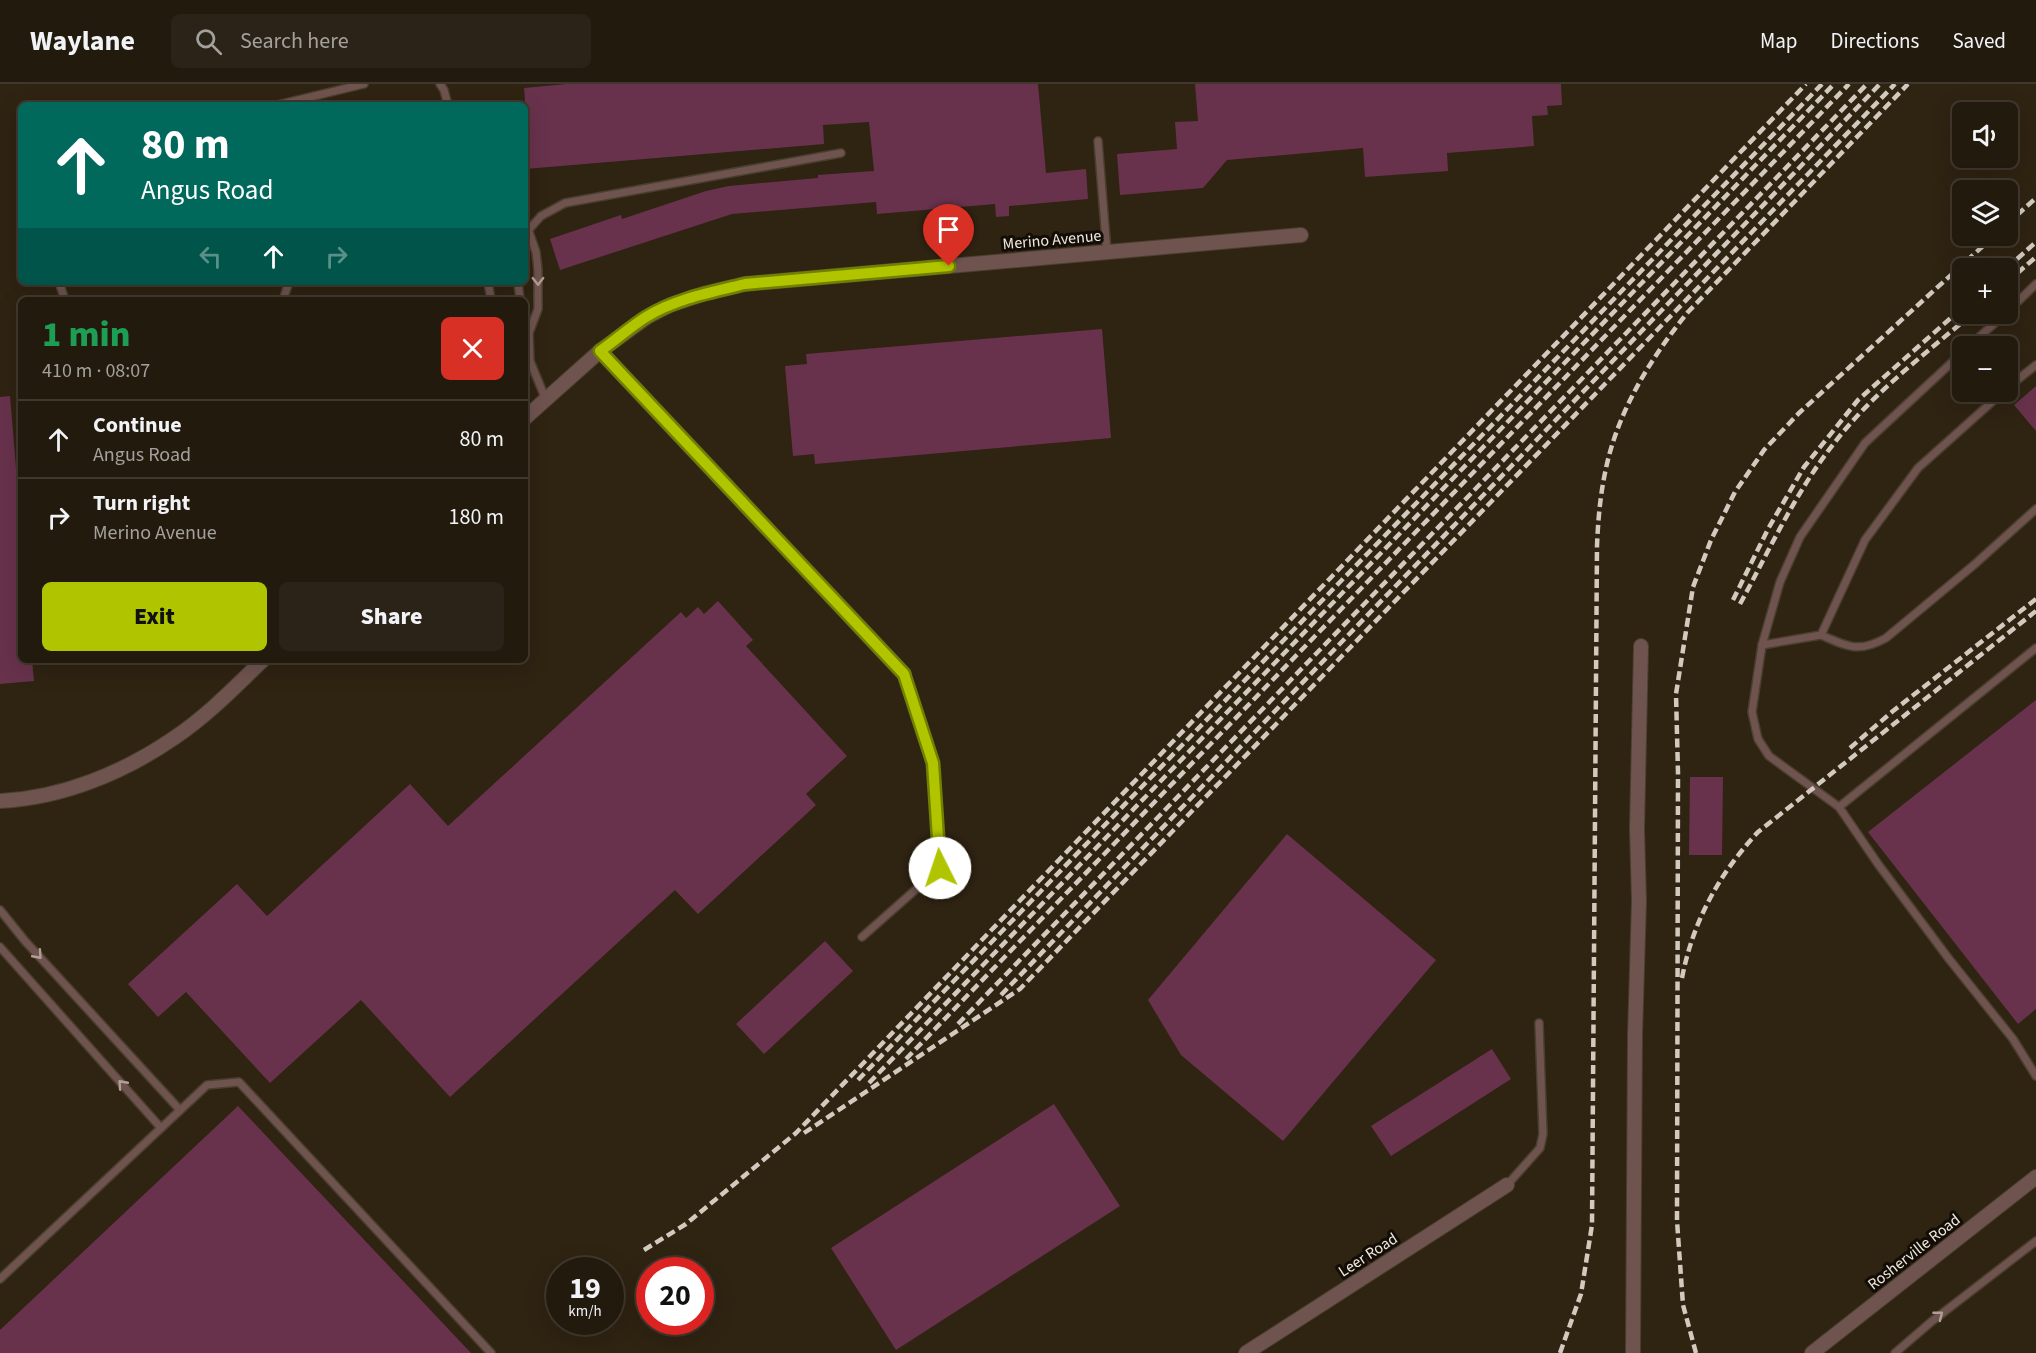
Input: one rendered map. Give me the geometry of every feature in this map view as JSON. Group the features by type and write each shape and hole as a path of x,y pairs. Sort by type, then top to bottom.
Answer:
{"street":[{"name":"Merino Avenue","path":"528,415 600,351 647,317 670,305 745,284 1301,235"},
{"path":"600,351 904,674"},
{"path":"1633,1353 1635,1035 1639,901 1637,830 1641,646"},
{"path":"0,801 53,793 86,784 122,770 175,738 209,711 260,663"},
{"name":"Rosherville Road","path":"1812,1353 2036,1177"},
{"name":"Leer Road","path":"1246,1353 1507,1185"}],"lane":[{"path":"289,102 364,84"},
{"path":"440,84 447,102"},
{"path":"1098,141 1107,252"},
{"path":"528,230 541,216 565,203 841,153"},
{"path":"528,236 536,252 538,270 538,309 528,327"},
{"path":"2018,301 2036,284"},
{"path":"1981,336 1994,324"},
{"path":"528,340 530,361 546,400"},
{"path":"1952,363 1866,444 1800,537 1780,582 1761,645 1752,712 1758,739 1770,756 1839,807 1878,864 1949,959 2013,1039 2036,1077"},
{"path":"2018,379 2036,365"},
{"path":"1821,635 1865,540 1918,468 1992,402"},
{"path":"1761,645 1821,635 1859,648 1871,646 1886,638 1975,564 2036,509"},
{"path":"1839,807 2036,648"},
{"path":"862,937 940,868 933,763 904,674"},
{"path":"0,910 25,941 180,1110"},
{"path":"0,947 161,1128"},
{"path":"1507,1185 1540,1148 1543,1134 1539,1023"},
{"path":"0,1278 207,1085 239,1082 491,1353"},
{"path":"1895,1353 1931,1322 2036,1241"}],"building":[{"path":"567,84 1038,84 1046,173 1086,169 1088,199 1009,206 1009,216 996,217 995,204 877,214 876,202 732,214 560,270 550,239 621,215 622,219 706,191 729,186 874,171 869,122 823,125 824,144 528,169 528,102 525,102 524,88"},
{"path":"1195,84 1561,84 1562,105 1547,106 1548,115 1532,116 1534,146 1447,153 1448,171 1365,177 1363,148 1227,160 1203,188 1120,195 1117,154 1177,149 1175,122 1198,121"},
{"path":"1102,329 1111,438 815,464 814,454 793,456 785,366 807,364 806,354"},
{"path":"2036,386 2036,431 2014,405"},
{"path":"10,396 18,492 18,663 32,663 34,681 0,684 0,397"},
{"path":"718,601 753,640 746,646 847,756 806,794 816,805 698,914 675,890 450,1097 361,1000 270,1083 186,992 158,1017 128,984 237,884 267,916 410,784 448,826 681,612 686,618 698,607 704,614"},
{"path":"2036,700 2036,1009 2018,1024 1868,832"},
{"path":"1690,777 1723,777 1722,855 1689,855"},
{"path":"1287,834 1436,960 1283,1141 1181,1055 1148,1000"},
{"path":"825,941 853,971 764,1054 736,1024"},
{"path":"1492,1049 1511,1079 1391,1156 1371,1126"},
{"path":"1054,1104 1120,1206 896,1350 831,1248"},
{"path":"238,1106 471,1353 0,1353 0,1330"}],"railway":[{"path":"644,1250 686,1224 796,1133 1806,84"},
{"path":"858,1080 1822,84"},
{"path":"869,1083 1834,84"},
{"path":"906,1059 1849,84"},
{"path":"958,1024 1867,84"},
{"path":"1001,995 1880,84"},
{"path":"804,1133 1020,989 1895,84"},
{"path":"1560,1353 1581,1294 1592,1225 1597,546 1602,491 1610,450 1637,387 1661,348 1688,312 1908,84"},
{"path":"2018,214 2036,198"},
{"path":"2018,258 2036,242"},
{"path":"1696,1353 1683,1305 1677,1221 1678,773 1676,694 1693,587 1711,540 1735,492 1764,450 1799,413 1983,246"},
{"path":"2018,273 2036,257"},
{"path":"1733,600 1768,529 1804,467 1858,400 1952,317"},
{"path":"1740,604 1796,500 1835,442 1866,407 1960,324"},
{"path":"1850,748 1893,711 2036,599"},
{"path":"1682,978 1693,937 1709,899 1731,865 1758,832 2036,611"}],"route":[{"path":"940,868 933,763 904,674 600,351 647,317 670,305 703,294 745,284 949,266"}]}
